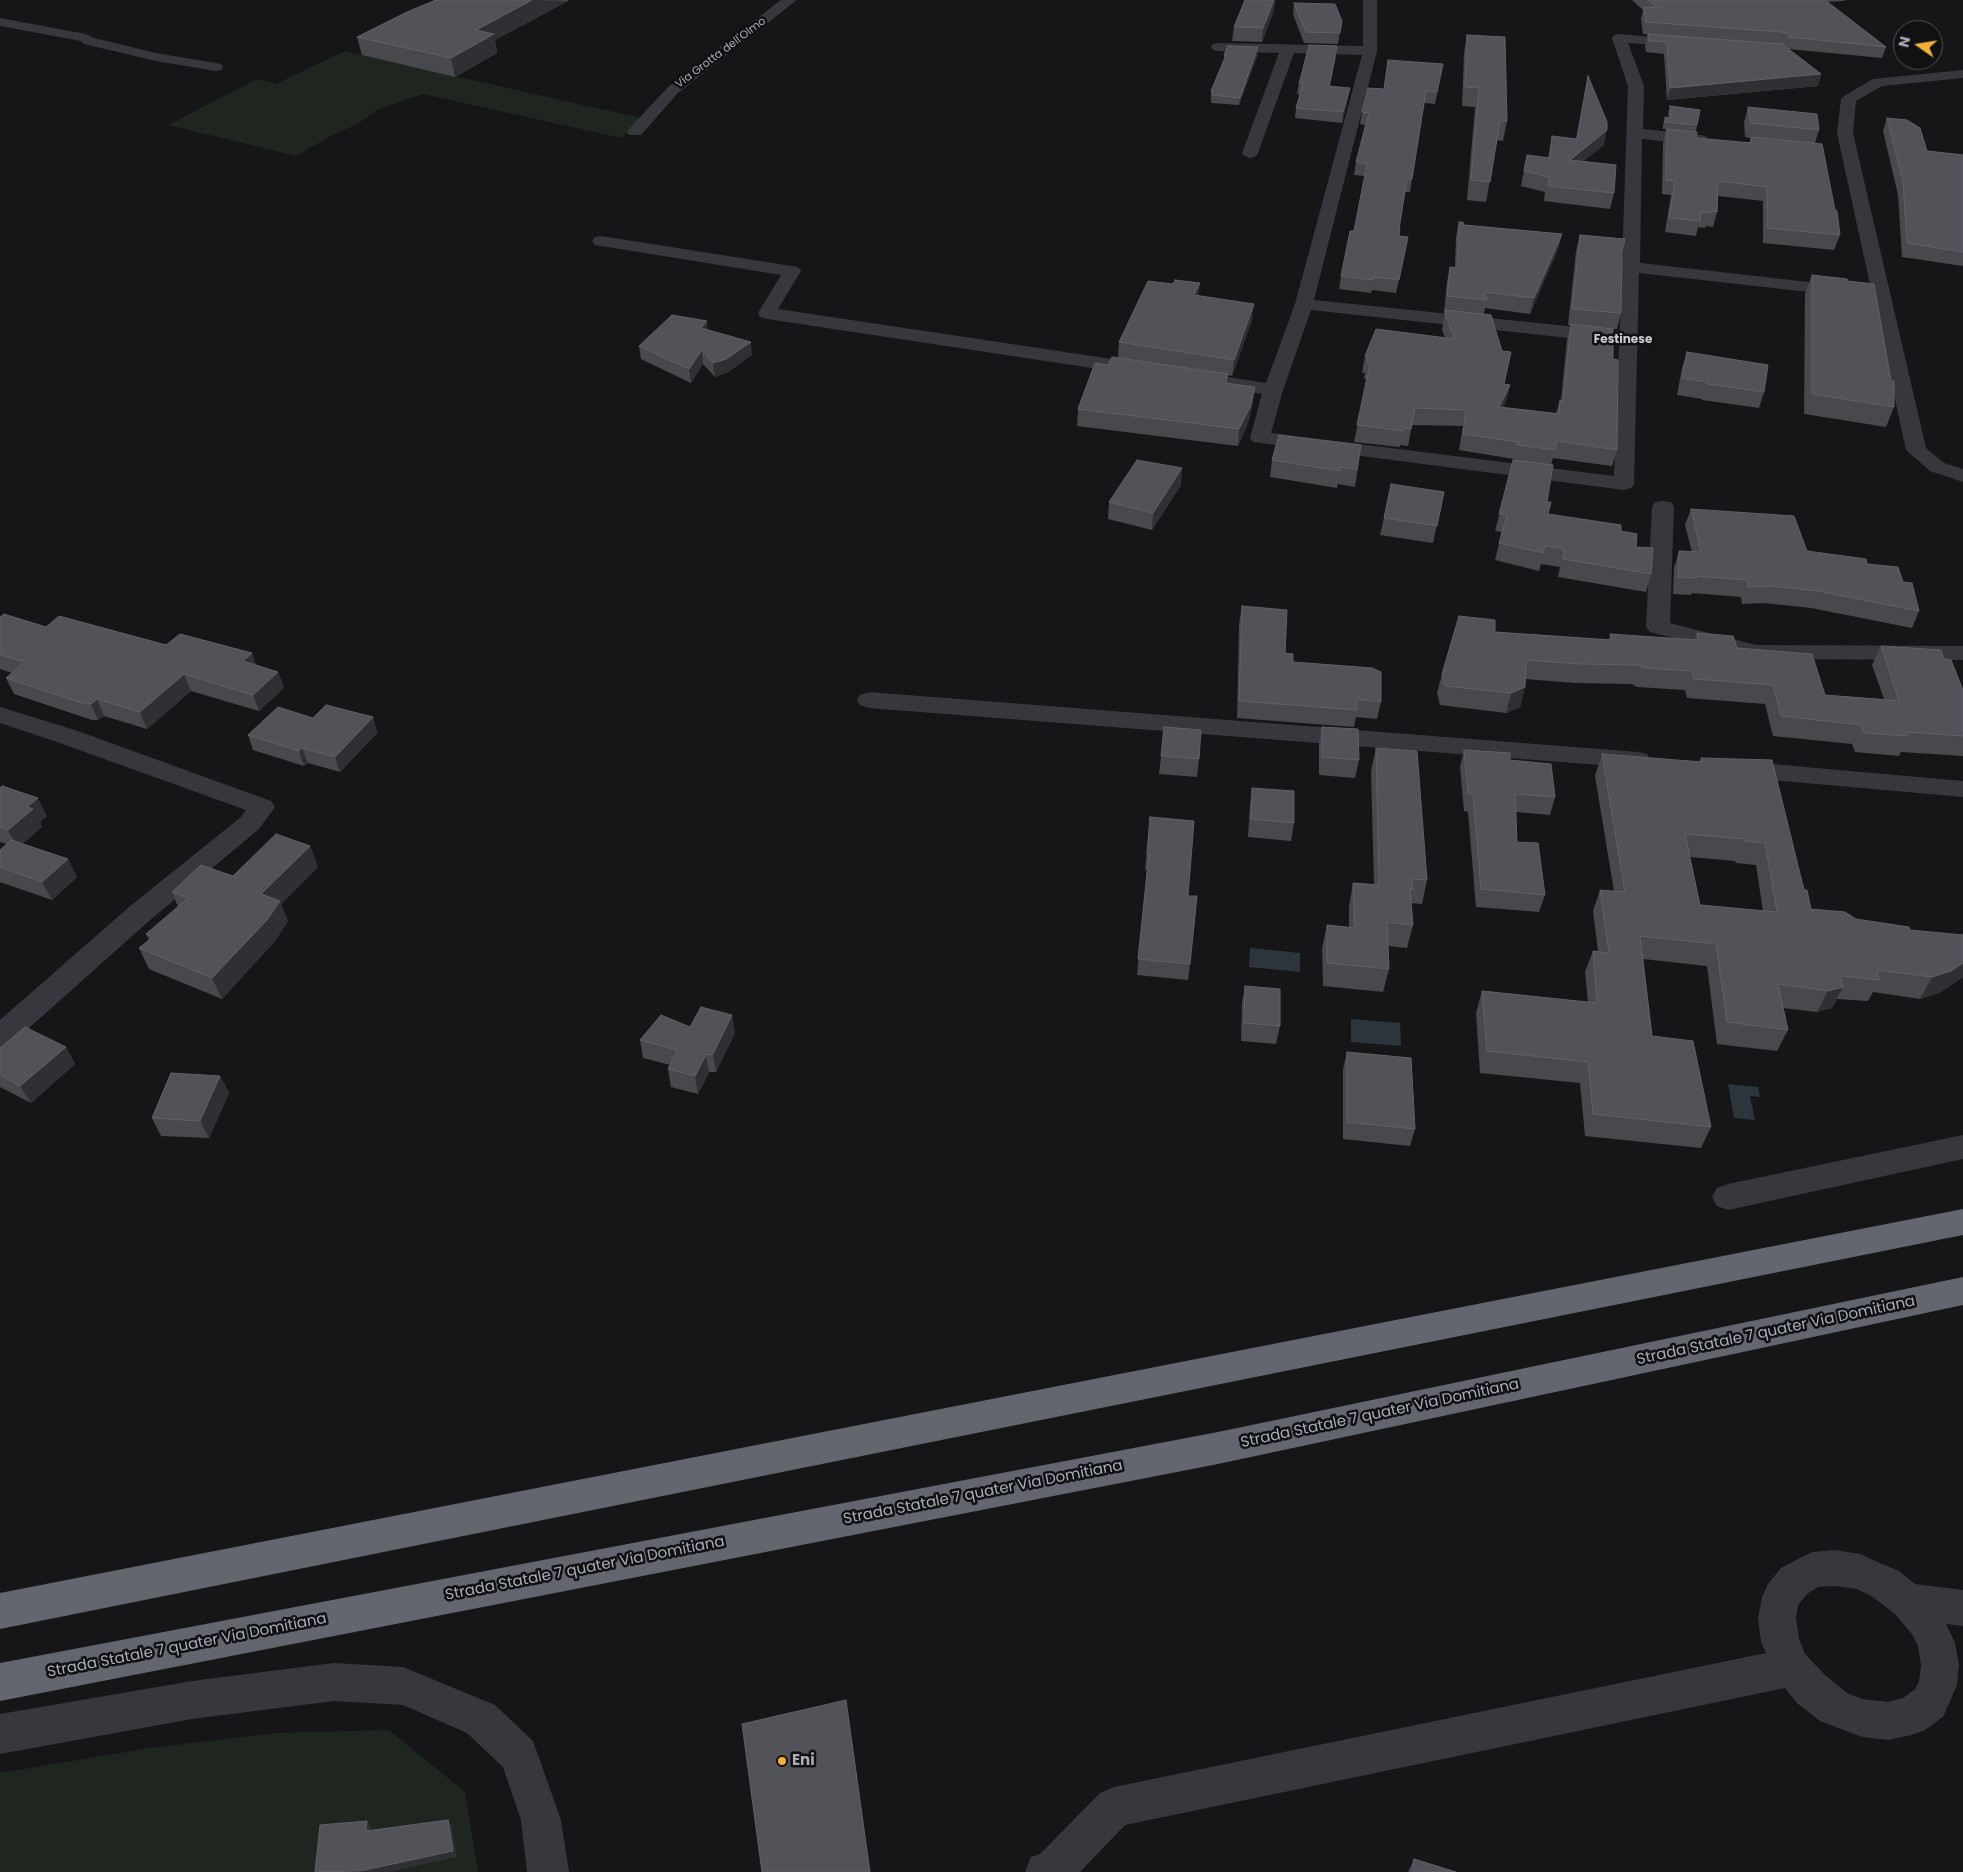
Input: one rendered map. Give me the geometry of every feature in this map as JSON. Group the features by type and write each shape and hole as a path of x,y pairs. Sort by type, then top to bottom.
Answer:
{"highway":[{"path":"0,1611 1963,1222"},
{"name":"Strada Statale 7 quater Via Domitiana","path":"0,1682 1218,1448 1963,1291"}],"street":[{"name":"Via Grotta dell'Olmo","path":"635,132 672,90 790,0"},
{"path":"1370,0 1370,51 1304,304 1273,390 1260,438 1624,484 1629,266 1636,86 1619,38 1698,44"},
{"path":"0,22 86,38 89,41 156,57 216,67"},
{"path":"1218,47 1370,51"},
{"path":"1250,153 1288,49"},
{"path":"1963,74 1878,82 1849,99 1845,133 1916,450 1937,467 1963,476"},
{"path":"1635,133 1713,141"},
{"path":"1830,153 1850,155"},
{"path":"601,241 792,271 766,313 1273,390"},
{"path":"1629,266 1881,295"},
{"path":"1304,304 1628,339"},
{"path":"1663,507 1658,627 1756,652 1963,653"},
{"path":"869,700 1663,762"},
{"path":"0,715 66,736 262,807 250,823 139,914 0,1037"},
{"path":"1712,767 1963,789"},
{"path":"1728,1197 1963,1147"},
{"path":"1836,1568 1860,1572 1886,1584 1908,1601 1925,1621 1936,1643 1940,1665 1938,1685 1928,1703 1911,1716 1888,1721 1862,1718 1834,1707 1811,1689 1792,1667 1780,1642 1777,1618 1781,1597 1794,1581 1813,1570 1836,1568"},
{"path":"1908,1601 1963,1608"},
{"path":"1046,1872 1053,1870 1114,1807 1792,1667"},
{"path":"0,1734 192,1700 334,1682 403,1686 481,1719 519,1755 541,1820 548,1872"}],"shaded area":[{"path":"345,51 641,118 622,138 423,94 377,110 356,125 336,133 296,156 168,125 257,79 276,84"},
{"path":"1250,948 1300,953 1300,972 1249,967"},
{"path":"1351,1019 1400,1023 1401,1046 1351,1042"},
{"path":"1728,1084 1758,1087 1760,1097 1750,1096 1755,1120 1734,1118"},
{"path":"389,1730 465,1792 478,1872 0,1872 0,1773 150,1748 275,1733"}],"building":[{"path":"436,0 532,0 476,30 494,34 451,58 357,37"},
{"path":"1245,0 1274,0 1263,28 1234,27"},
{"path":"1648,0 1825,0 1886,47 1789,37 1786,33 1781,32 1646,22 1644,7 1657,8"},
{"path":"1294,3 1335,4 1342,21 1340,33 1306,32"},
{"path":"1648,34 1782,44 1821,74 1670,88 1667,42 1649,41"},
{"path":"1467,35 1505,37 1507,121 1500,121 1490,182 1471,180 1479,88 1465,87"},
{"path":"1309,45 1337,46 1329,86 1350,88 1343,112 1296,108 1303,84 1299,84"},
{"path":"1228,46 1258,47 1240,98 1212,95 1213,91 1211,91"},
{"path":"1388,60 1443,64 1437,92 1426,91 1412,179 1407,179 1399,236 1408,237 1399,280 1374,277 1373,280 1341,276 1350,231 1354,231 1367,164 1356,162 1369,113 1362,112 1368,88 1384,89"},
{"path":"1588,76 1607,122 1607,130 1570,160 1616,165 1614,193 1548,186 1549,177 1524,171 1527,155 1550,158 1552,136 1577,139"},
{"path":"1670,106 1700,110 1697,125 1665,122 1665,117 1671,118"},
{"path":"1748,107 1817,114 1819,130 1750,123"},
{"path":"1887,118 1907,120 1920,128 1927,151 1963,155 1963,252 1907,243 1903,182"},
{"path":"1667,129 1697,132 1696,138 1752,143 1751,137 1822,144 1835,210 1837,211 1840,235 1767,228 1767,187 1718,181 1717,212 1701,212 1700,221 1669,218 1675,181 1666,180"},
{"path":"1459,222 1463,222 1464,225 1562,234 1534,298 1484,292 1487,300 1447,296 1450,267 1457,268"},
{"path":"1580,235 1625,239 1622,251 1621,313 1572,309"},
{"path":"1812,275 1874,284 1891,381 1894,381 1894,407 1812,394"},
{"path":"1175,280 1200,283 1194,295 1254,304 1234,360 1119,342 1148,281 1173,284"},
{"path":"1445,310 1491,315 1502,351 1511,352 1504,384 1510,385 1499,407 1559,414 1560,400 1563,401 1571,324 1613,329 1613,359 1618,360 1617,450 1557,441 1555,450 1517,445 1518,442 1463,434 1466,410 1415,408 1411,429 1403,428 1403,431 1357,425 1370,363 1367,363 1368,357 1365,356 1376,329 1455,339"},
{"path":"672,315 707,321 701,328 751,342 726,359 713,363 702,350 689,369 639,346"},
{"path":"1687,352 1768,365 1764,392 1707,384 1707,382 1682,378"},
{"path":"1112,357 1228,374 1225,383 1255,387 1250,407 1239,429 1078,409 1095,363 1108,365"},
{"path":"1279,435 1361,445 1357,470 1340,467 1340,471 1272,460"},
{"path":"1137,460 1182,468 1153,513 1109,502"},
{"path":"1513,460 1553,465 1547,502 1551,502 1548,514 1621,525 1621,531 1637,534 1636,547 1653,548 1651,574 1563,559 1564,549 1545,546 1543,553 1499,543 1507,515 1499,514"},
{"path":"1391,484 1444,492 1437,526 1384,518"},
{"path":"1691,509 1794,516 1807,551 1866,559 1867,564 1898,567 1903,582 1912,583 1919,611 1818,591 1770,586 1748,587 1747,580 1697,576 1697,578 1678,577 1679,551 1701,552"},
{"path":"1242,606 1287,610 1285,653 1293,654 1293,662 1372,668 1381,672 1381,702 1357,699 1357,710 1239,701"},
{"path":"4,614 46,627 59,616 166,645 180,634 252,653 243,661 278,672 253,695 184,674 140,712 97,699 91,704 85,704 6,678 25,662 0,655 0,617"},
{"path":"1459,616 1495,620 1495,632 1612,640 1610,634 1698,640 1697,633 1733,636 1737,648 1812,654 1825,695 1899,701 1881,646 1941,650 1944,659 1951,660 1963,690 1963,736 1906,732 1908,736 1864,733 1861,725 1781,716 1773,685 1694,679 1692,671 1644,668 1638,665 1581,664 1526,660 1525,687 1511,693 1445,686 1442,674"},
{"path":"326,705 373,717 335,757 302,748 299,751 248,735 278,707 313,718"},
{"path":"1164,727 1201,730 1199,759 1161,756"},
{"path":"1322,727 1358,729 1359,760 1322,757"},
{"path":"1376,748 1417,751 1427,880 1412,879 1413,890 1410,889 1413,925 1387,922 1389,969 1327,963 1327,925 1355,928 1353,883 1379,885"},
{"path":"1464,750 1510,753 1510,760 1551,764 1555,797 1515,794 1517,842 1538,843 1545,895 1481,889 1473,794 1468,794"},
{"path":"1602,754 1702,762 1701,758 1772,760 1804,890 1807,890 1811,909 1845,912 1856,919 1909,927 1910,930 1963,935 1963,963 1951,971 1932,977 1877,970 1879,980 1840,976 1843,987 1828,991 1778,984 1788,1030 1727,1022 1716,944 1640,936 1652,1036 1693,1041 1711,1127 1593,1114 1588,1062 1487,1051 1482,991 1597,1003 1593,951 1609,953 1600,890 1625,892","holes":["1685,834 1744,839 1745,841 1765,843 1777,912 1700,905"]},
{"path":"2,786 38,798 27,807 33,809 8,830 0,827 0,788"},
{"path":"1252,788 1294,791 1294,823 1251,819"},
{"path":"1150,817 1194,821 1188,896 1197,896 1190,964 1138,959 1149,854 1147,854"},
{"path":"276,834 310,846 261,894 280,901 267,920 212,978 139,948 153,937 146,934 188,898 172,892 201,865 233,876"},
{"path":"11,840 68,859 42,882 0,867 0,850"},
{"path":"1245,986 1280,989 1280,1026 1244,1023"},
{"path":"701,1007 732,1015 713,1054 706,1055 695,1076 668,1069 677,1050 640,1040 661,1015 690,1027"},
{"path":"25,1027 66,1047 20,1086 0,1075 0,1048"},
{"path":"1347,1052 1411,1058 1415,1129 1347,1122"},
{"path":"171,1073 220,1076 200,1121 152,1118"},
{"path":"846,1700 870,1872 762,1872 742,1724"},
{"path":"448,1820 453,1851 360,1871 315,1872 320,1825 367,1821 366,1831"},
{"path":"1414,1859 1456,1872 1412,1872"}],"place":[{"name":"Eni","path":"782,1761"}],"district":[{"name":"Festinese","path":"1623,340"}]}
